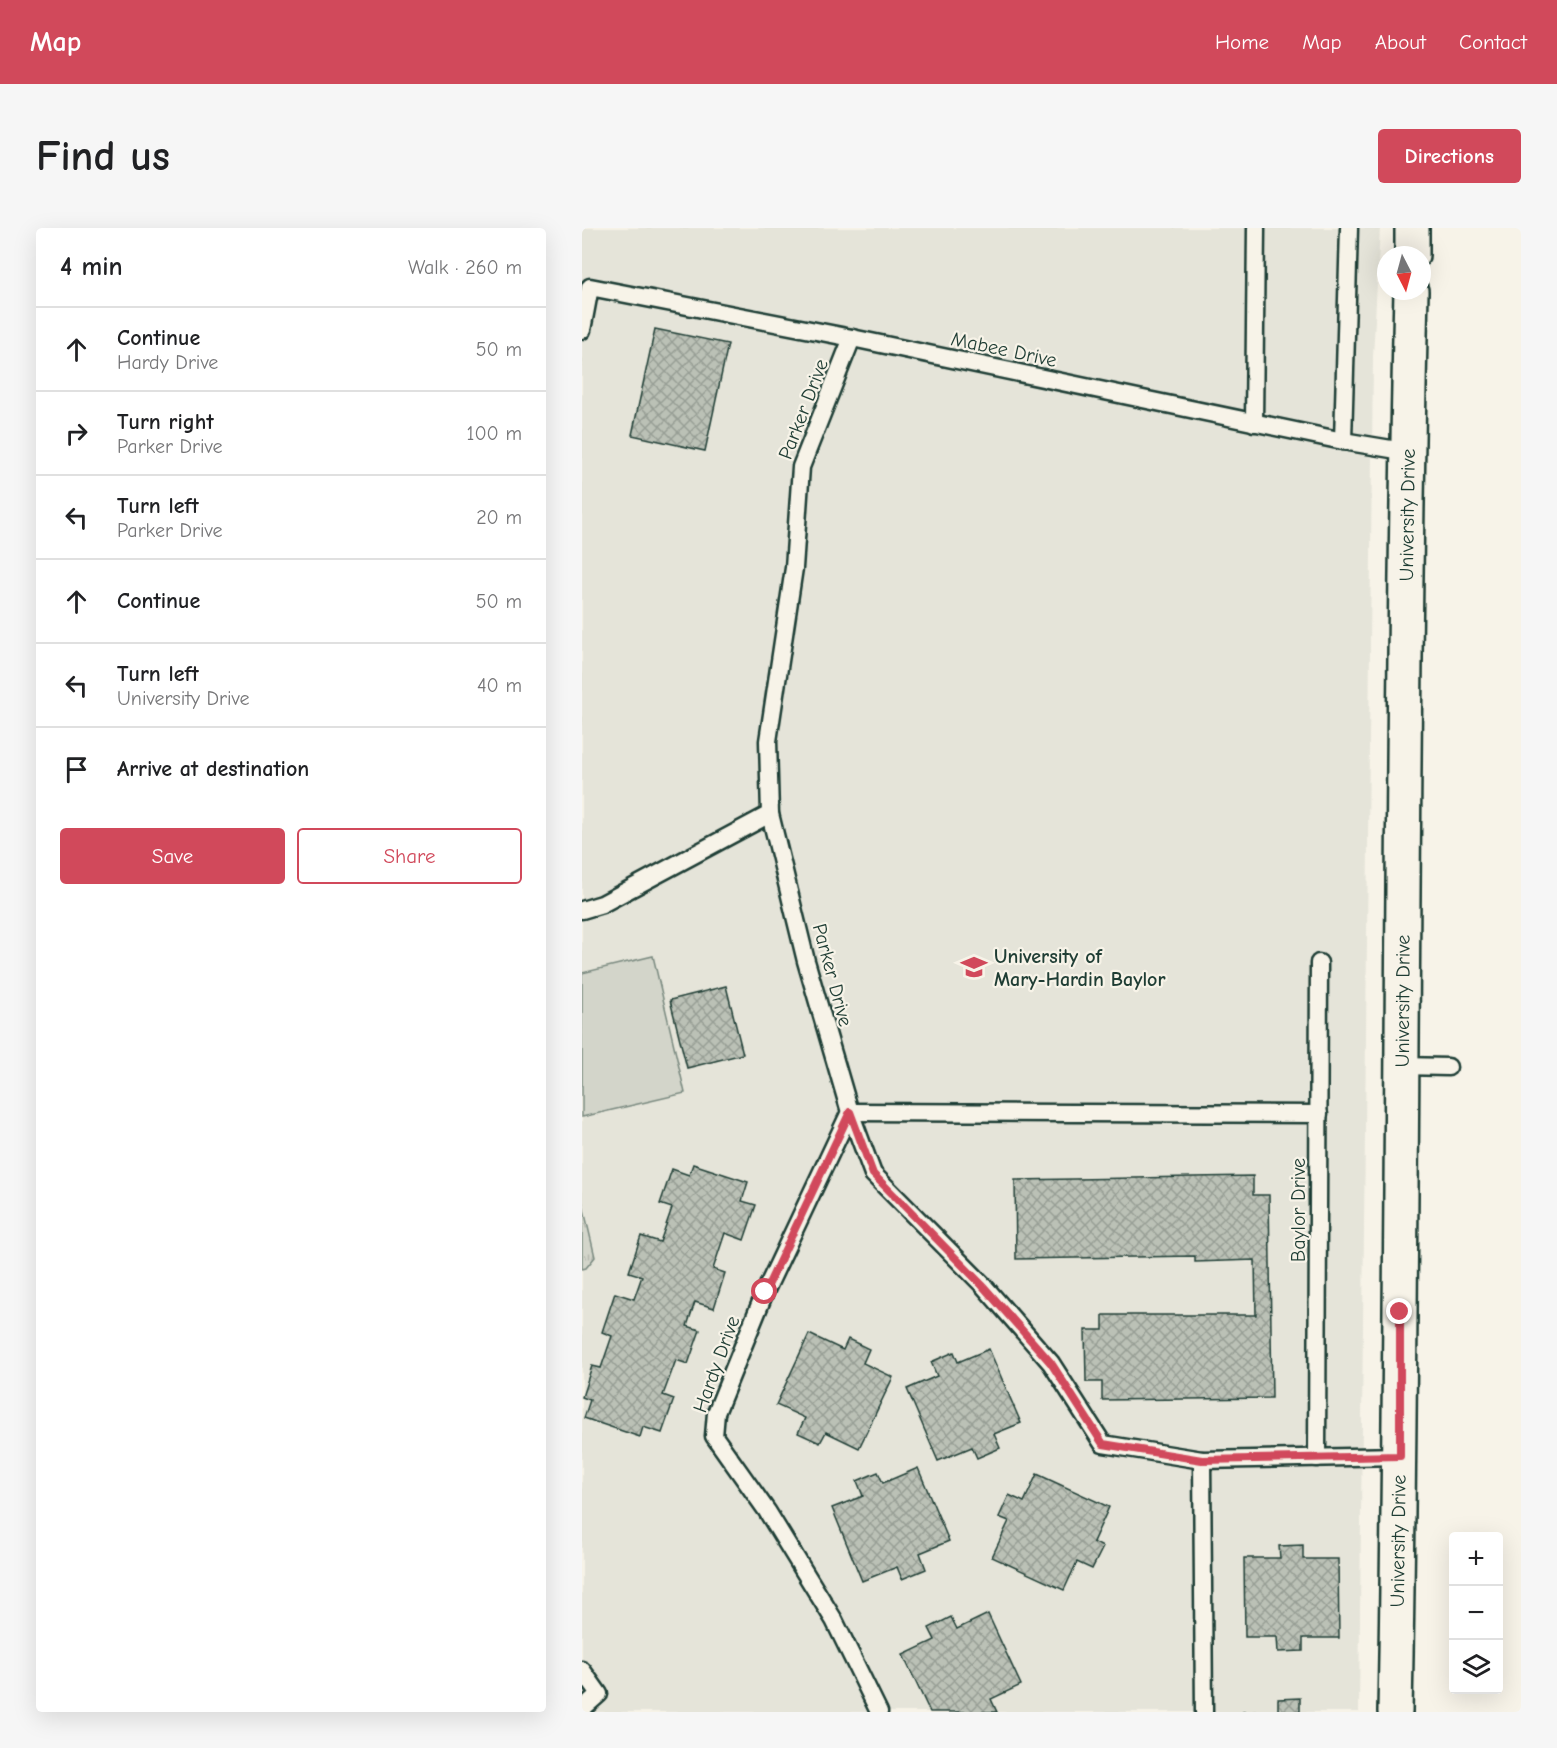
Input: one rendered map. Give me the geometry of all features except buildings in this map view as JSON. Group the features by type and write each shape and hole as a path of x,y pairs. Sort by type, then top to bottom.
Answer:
{"street":[{"path":"1412,246 1413,228"},
{"name":"University Drive","path":"1395,1712 1400,1456 1411,300"}],"lane":[{"path":"1254,423 1256,228"},
{"path":"1343,441 1349,228"},
{"name":"Mabee Drive","path":"582,330 590,287 1343,441 1409,452"},
{"name":"Parker Drive","path":"852,339 801,467 794,568 768,741 770,814 806,961 850,1112 873,1174 982,1285 1051,1363 1103,1444 1202,1460 1400,1456"},
{"path":"582,910 602,904 770,814"},
{"name":"Baylor Drive","path":"1317,1458 1320,963"},
{"path":"1402,1066 1448,1067"},
{"path":"850,1112 1319,1114"},
{"name":"Hardy Drive","path":"850,1112 765,1292 716,1413 714,1436 767,1511 834,1620 879,1712"},
{"path":"1202,1460 1204,1712"},
{"path":"582,1670 599,1694 582,1709"}],"shaded area":[{"name":"University of Mary-Hardin Baylor","path":"582,228 1380,228 1379,246 1377,246 1373,357 1359,1712 582,1712"}],"green space":[{"path":"653,956 685,1093 582,1117 582,973"},
{"path":"582,1201 595,1257 586,1268 582,1269"}],"place":[{"name":"University of Mary-Hardin Baylor","path":"974,967"}],"route":[{"path":"765,1292 850,1112 873,1174 982,1285 1051,1363 1103,1444 1202,1460 1400,1456 1400,1312"}]}
